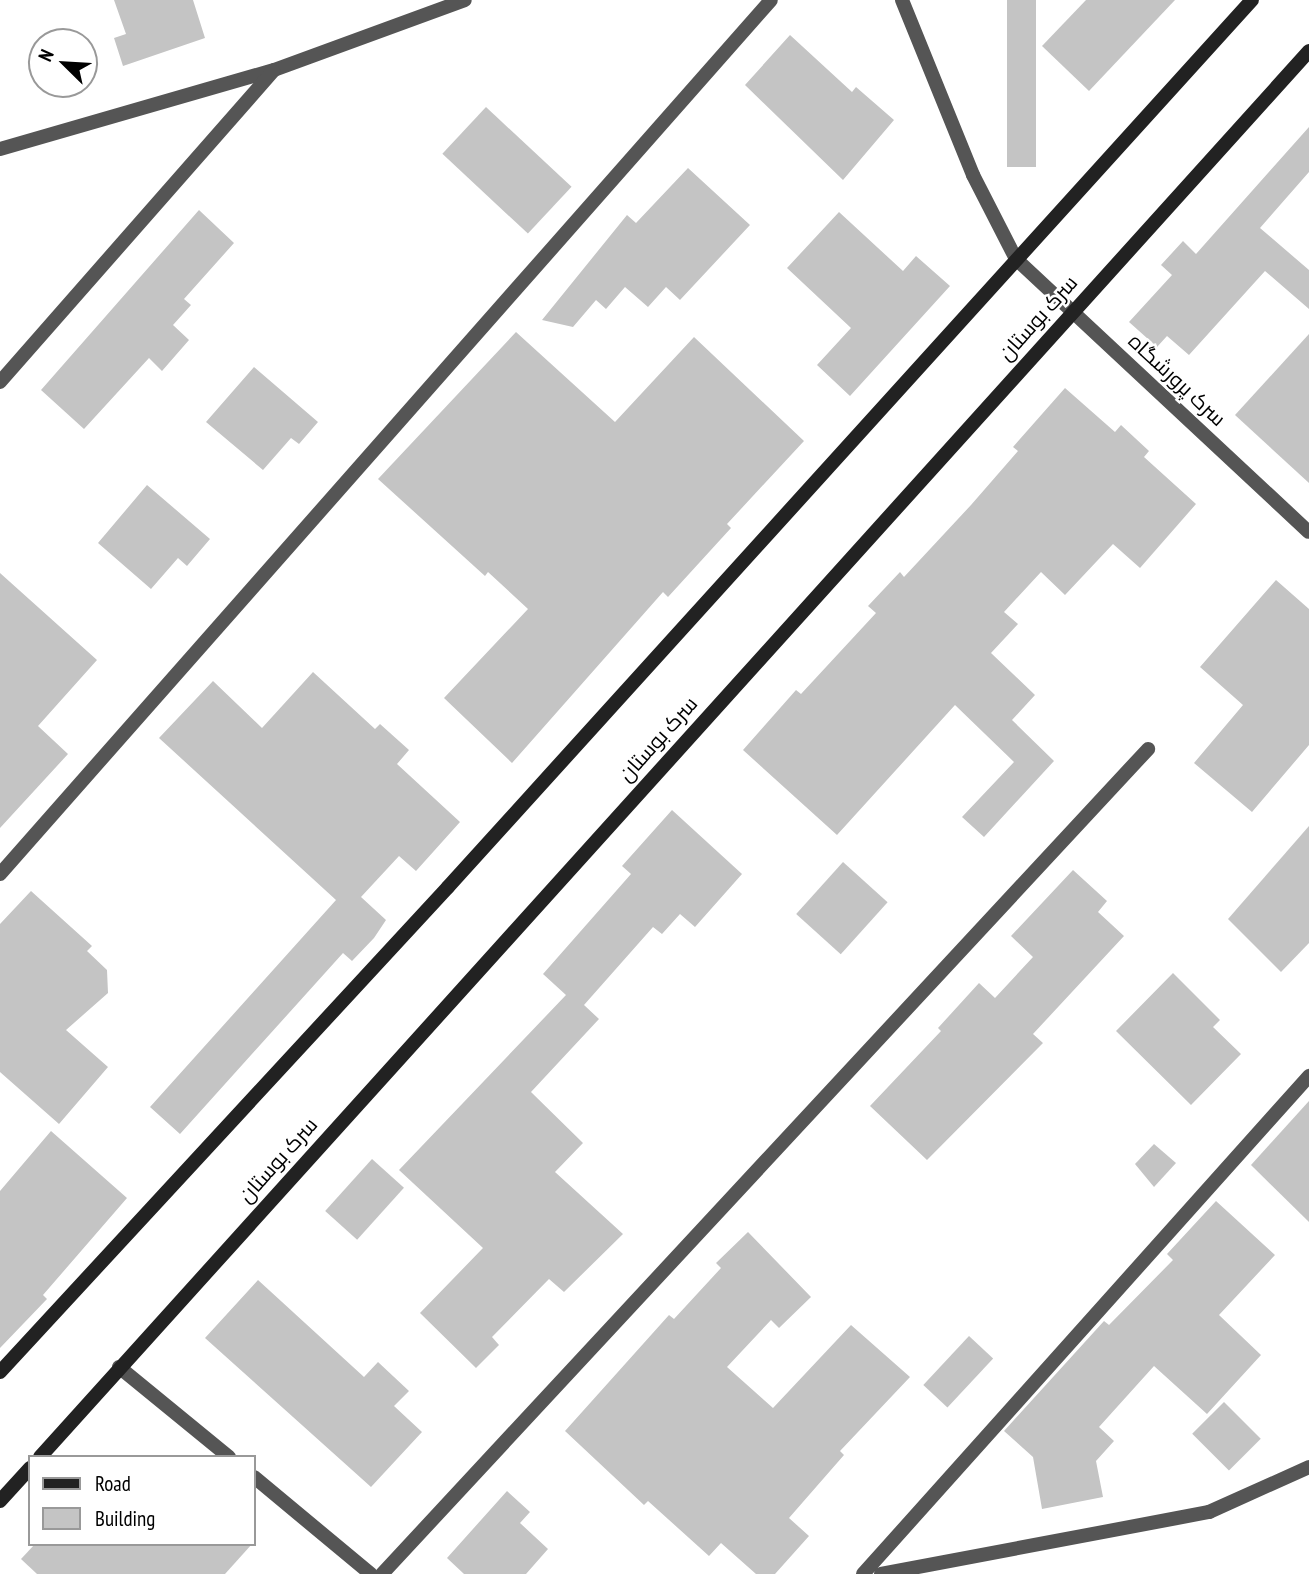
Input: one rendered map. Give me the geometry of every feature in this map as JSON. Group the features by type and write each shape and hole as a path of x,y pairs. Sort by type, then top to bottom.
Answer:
{"street":[{"path":"0,149 274,70 465,0"},
{"path":"0,874 771,0"},
{"path":"902,0 973,175 1016,259"},
{"path":"0,1372 448,887 1252,0"},
{"name":"سرک بوستان","path":"42,1455 1309,51"},
{"path":"0,382 274,70"},
{"name":"سرک پرورشگاه","path":"1016,259 1309,532"},
{"path":"382,1574 1148,749"},
{"path":"863,1574 1309,1076"},
{"path":"119,1367 227,1455"},
{"path":"881,1574 1209,1512 1309,1467"},
{"path":"0,1502 28,1470"},
{"path":"256,1480 371,1574"}],"building":[{"path":"114,0 193,0 205,38 123,66 114,38 126,34"},
{"path":"1007,0 1036,0 1036,167 1007,167"},
{"path":"1086,0 1175,0 1089,91 1042,46"},
{"path":"790,35 852,92 856,87 894,120 843,180 745,85"},
{"path":"486,107 572,187 528,234 442,154"},
{"path":"1309,127 1309,172 1260,228 1309,270 1309,309 1265,271 1189,355 1167,336 1157,347 1129,322 1172,275 1161,265 1183,241 1196,254"},
{"path":"688,168 750,225 680,300 666,287 648,307 625,287 606,309 596,300 573,327 542,320 627,215 636,223"},
{"path":"199,210 234,243 184,299 191,305 173,325 189,340 162,371 149,358 84,429 41,390"},
{"path":"839,212 903,271 916,256 950,286 850,396 817,365 851,328 787,268"},
{"path":"516,332 615,422 694,337 804,441 727,524 731,528 668,597 663,592 512,763 444,698 528,609 488,572 485,576 378,479"},
{"path":"1309,334 1309,483 1235,415"},
{"path":"254,367 318,422 299,444 291,438 263,470 206,422"},
{"path":"1065,388 1115,432 1121,425 1149,451 1144,457 1196,504 1140,568 1113,544 1065,595 1041,572 1004,612 1018,624 991,653 1035,695 1012,720 1054,761 984,837 962,817 1014,762 955,705 837,835 743,750 796,690 801,694 876,613 868,606 900,572 904,577 971,505 1018,451 1013,447"},
{"path":"147,485 210,539 187,566 178,558 151,589 98,543"},
{"path":"0,573 97,660 38,726 68,754 0,828"},
{"path":"1276,580 1309,609 1309,745 1252,812 1194,763 1243,705 1200,667"},
{"path":"313,672 375,729 380,724 409,750 397,764 460,822 416,871 399,856 361,897 386,920 374,938 352,961 343,953 180,1134 150,1107 336,900 159,738 213,681 262,728"},
{"path":"672,810 742,874 695,927 680,914 662,934 653,927 584,1005 599,1019 531,1092 583,1143 555,1172 623,1234 564,1292 549,1279 492,1337 499,1345 476,1368 420,1313 483,1248 399,1170 566,995 543,974 631,874 622,866"},
{"path":"1309,826 1309,943 1281,972 1228,919"},
{"path":"843,862 888,902 841,954 796,914"},
{"path":"1073,870 1107,901 1098,912 1124,936 1033,1034 1043,1043 927,1160 870,1106 941,1031 938,1028 979,983 995,998 1033,957 1011,936"},
{"path":"31,891 92,946 87,951 107,970 108,993 66,1030 108,1067 59,1124 0,1072 0,924"},
{"path":"1173,973 1220,1020 1213,1027 1241,1054 1191,1105 1116,1031"},
{"path":"1309,1101 1309,1222 1251,1165"},
{"path":"51,1131 127,1198 43,1295 47,1299 0,1348 0,1191"},
{"path":"1154,1144 1176,1163 1154,1187 1135,1164"},
{"path":"372,1159 404,1188 357,1240 325,1211"},
{"path":"1216,1201 1275,1255 1219,1315 1261,1355 1207,1414 1154,1366 1099,1427 1114,1441 1096,1461 1103,1497 1042,1509 1033,1457 1004,1431 1104,1321 1109,1325 1173,1260 1167,1254"},
{"path":"748,1232 811,1297 779,1328 771,1320 727,1367 773,1408 851,1325 910,1377 840,1451 844,1455 789,1518 809,1536 775,1574 756,1574 721,1543 709,1556 648,1501 644,1505 565,1431 669,1315 674,1319 721,1268 716,1263"},
{"path":"258,1280 364,1377 378,1362 409,1391 394,1406 422,1432 371,1487 205,1338"},
{"path":"969,1336 993,1359 947,1408 923,1385"},
{"path":"1224,1402 1261,1439 1229,1471 1192,1434"},
{"path":"507,1491 530,1512 520,1523 548,1549 526,1574 464,1574 447,1558"},
{"path":"33,1546 250,1546 225,1574 37,1574 21,1559"}]}
